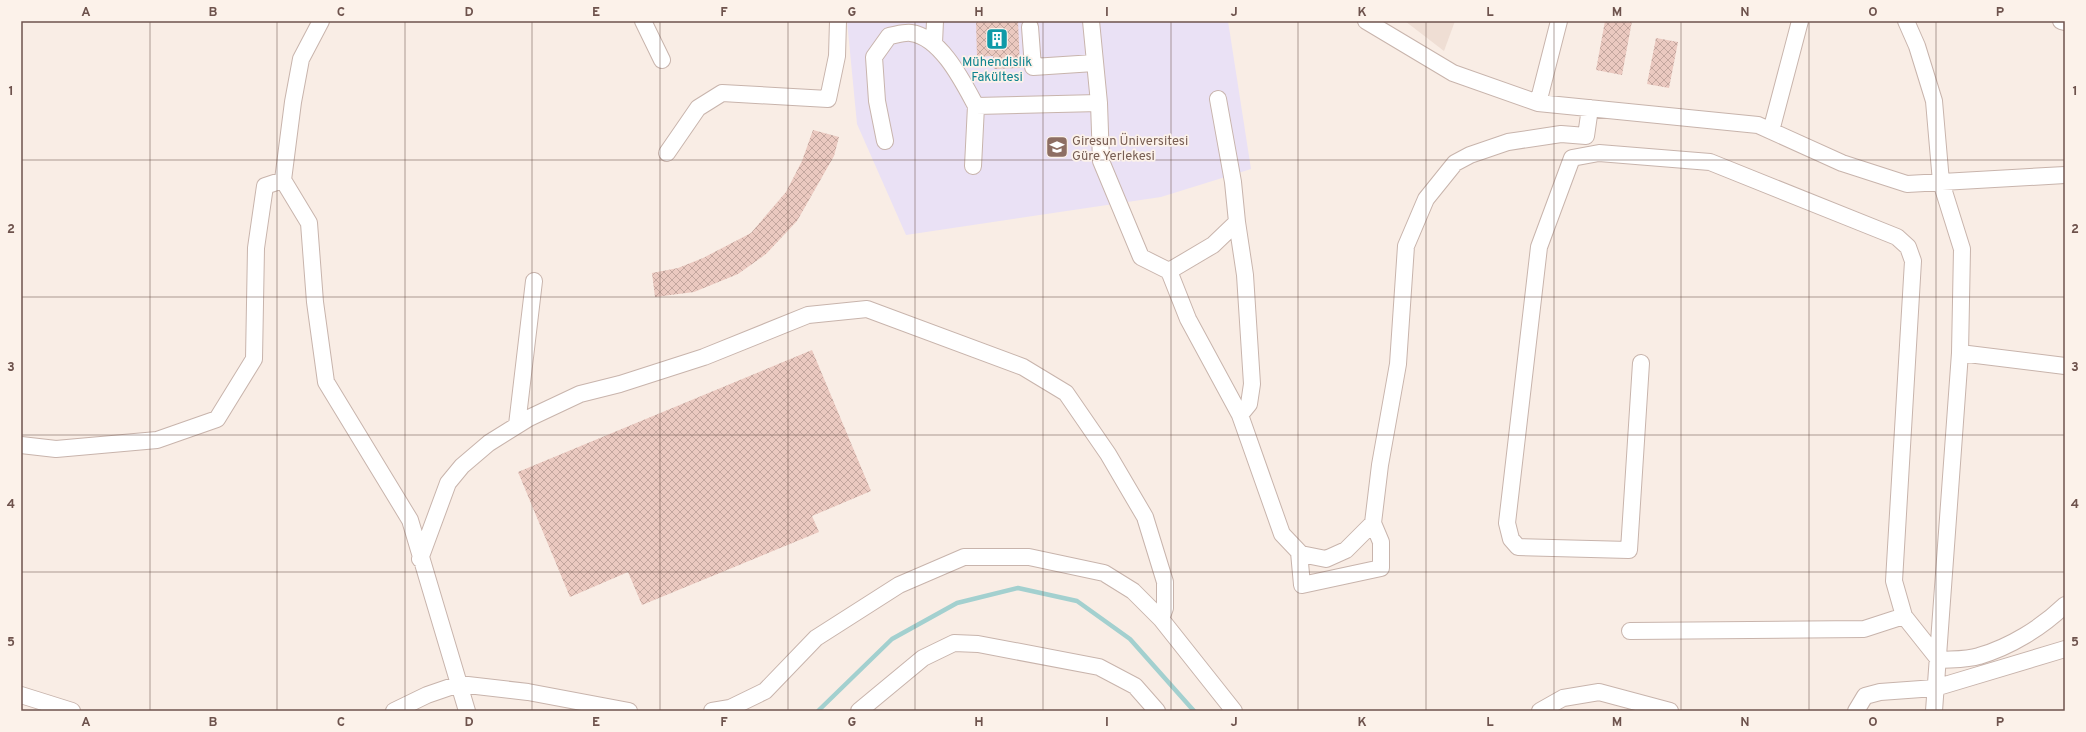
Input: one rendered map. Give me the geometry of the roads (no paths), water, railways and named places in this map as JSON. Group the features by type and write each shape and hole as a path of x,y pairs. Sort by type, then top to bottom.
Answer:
{"street":[{"path":"321,21 301,60 293,102 283,180 309,223 315,302 326,382 410,520 420,559 466,707"},
{"path":"644,21 662,60"},
{"path":"667,153 698,108 722,93 828,98 837,56 838,21"},
{"path":"934,43 935,21"},
{"path":"1091,21 1099,103 1101,161 1141,257 1169,272 1188,319 1240,415 1282,534 1299,552 1326,559 1346,550 1374,523"},
{"path":"1366,21 1452,72 1538,103 1758,125 1842,163 1907,184 2065,175"},
{"path":"1538,103 1559,21"},
{"path":"1770,131 1800,21"},
{"path":"1906,21 1917,46 1934,101 1941,182 1962,250 1960,353 1939,660 1935,688 1934,711"},
{"path":"2061,21 2065,22"},
{"path":"1030,26 1033,67 1094,63"},
{"path":"885,141 877,101 874,57 889,36 911,33 934,43 956,70 976,106 973,166"},
{"path":"1218,99 1233,182 1244,275 1252,384 1249,404 1240,415"},
{"path":"976,106 1099,103"},
{"path":"1299,552 1302,585 1381,568 1381,542 1374,523 1380,465 1398,364 1406,246 1426,199 1455,163 1470,155 1508,142 1561,134 1586,136 1590,108"},
{"path":"1641,363 1629,550 1518,547 1511,539 1507,523 1539,247 1572,158 1599,153 1710,162 1897,237 1908,247 1913,262 1912,292 1894,581 1904,616 1939,660"},
{"path":"21,445 56,448 157,440 217,419 254,359 256,248 265,186 283,180"},
{"path":"1169,272 1213,245 1237,222"},
{"path":"517,425 534,281"},
{"path":"420,559 448,484 462,466 489,443 517,425 580,394 620,384 704,357 808,315 867,309 1023,367 1066,393 1108,454 1145,517 1165,582 1165,608 1161,619"},
{"path":"1960,353 2065,366"},
{"path":"712,711 730,708 765,691 816,638 899,585 964,557 1029,557 1104,573 1133,591 1161,619 1234,711"},
{"path":"1939,660 1977,657 2012,643 2056,614 2065,605"},
{"path":"1630,631 1864,629 1904,616"},
{"path":"859,711 923,658 954,643 978,644 1099,667 1135,686 1157,711"},
{"path":"1856,711 1865,696 1880,692 1935,688 2065,649"},
{"path":"394,711 428,695 459,684 528,692 629,711"},
{"path":"1540,711 1563,698 1599,692 1670,711"},
{"path":"21,695 72,711"}],"waterway":[{"path":"818,711 892,639 957,603 1018,588 1077,601 1130,639 1194,711"}],"place":[{"name":"Mühendislik Fakültesi","path":"997,39"},
{"name":"Giresun Üniversitesi Güre Yerlekesi","path":"1057,147"}]}
